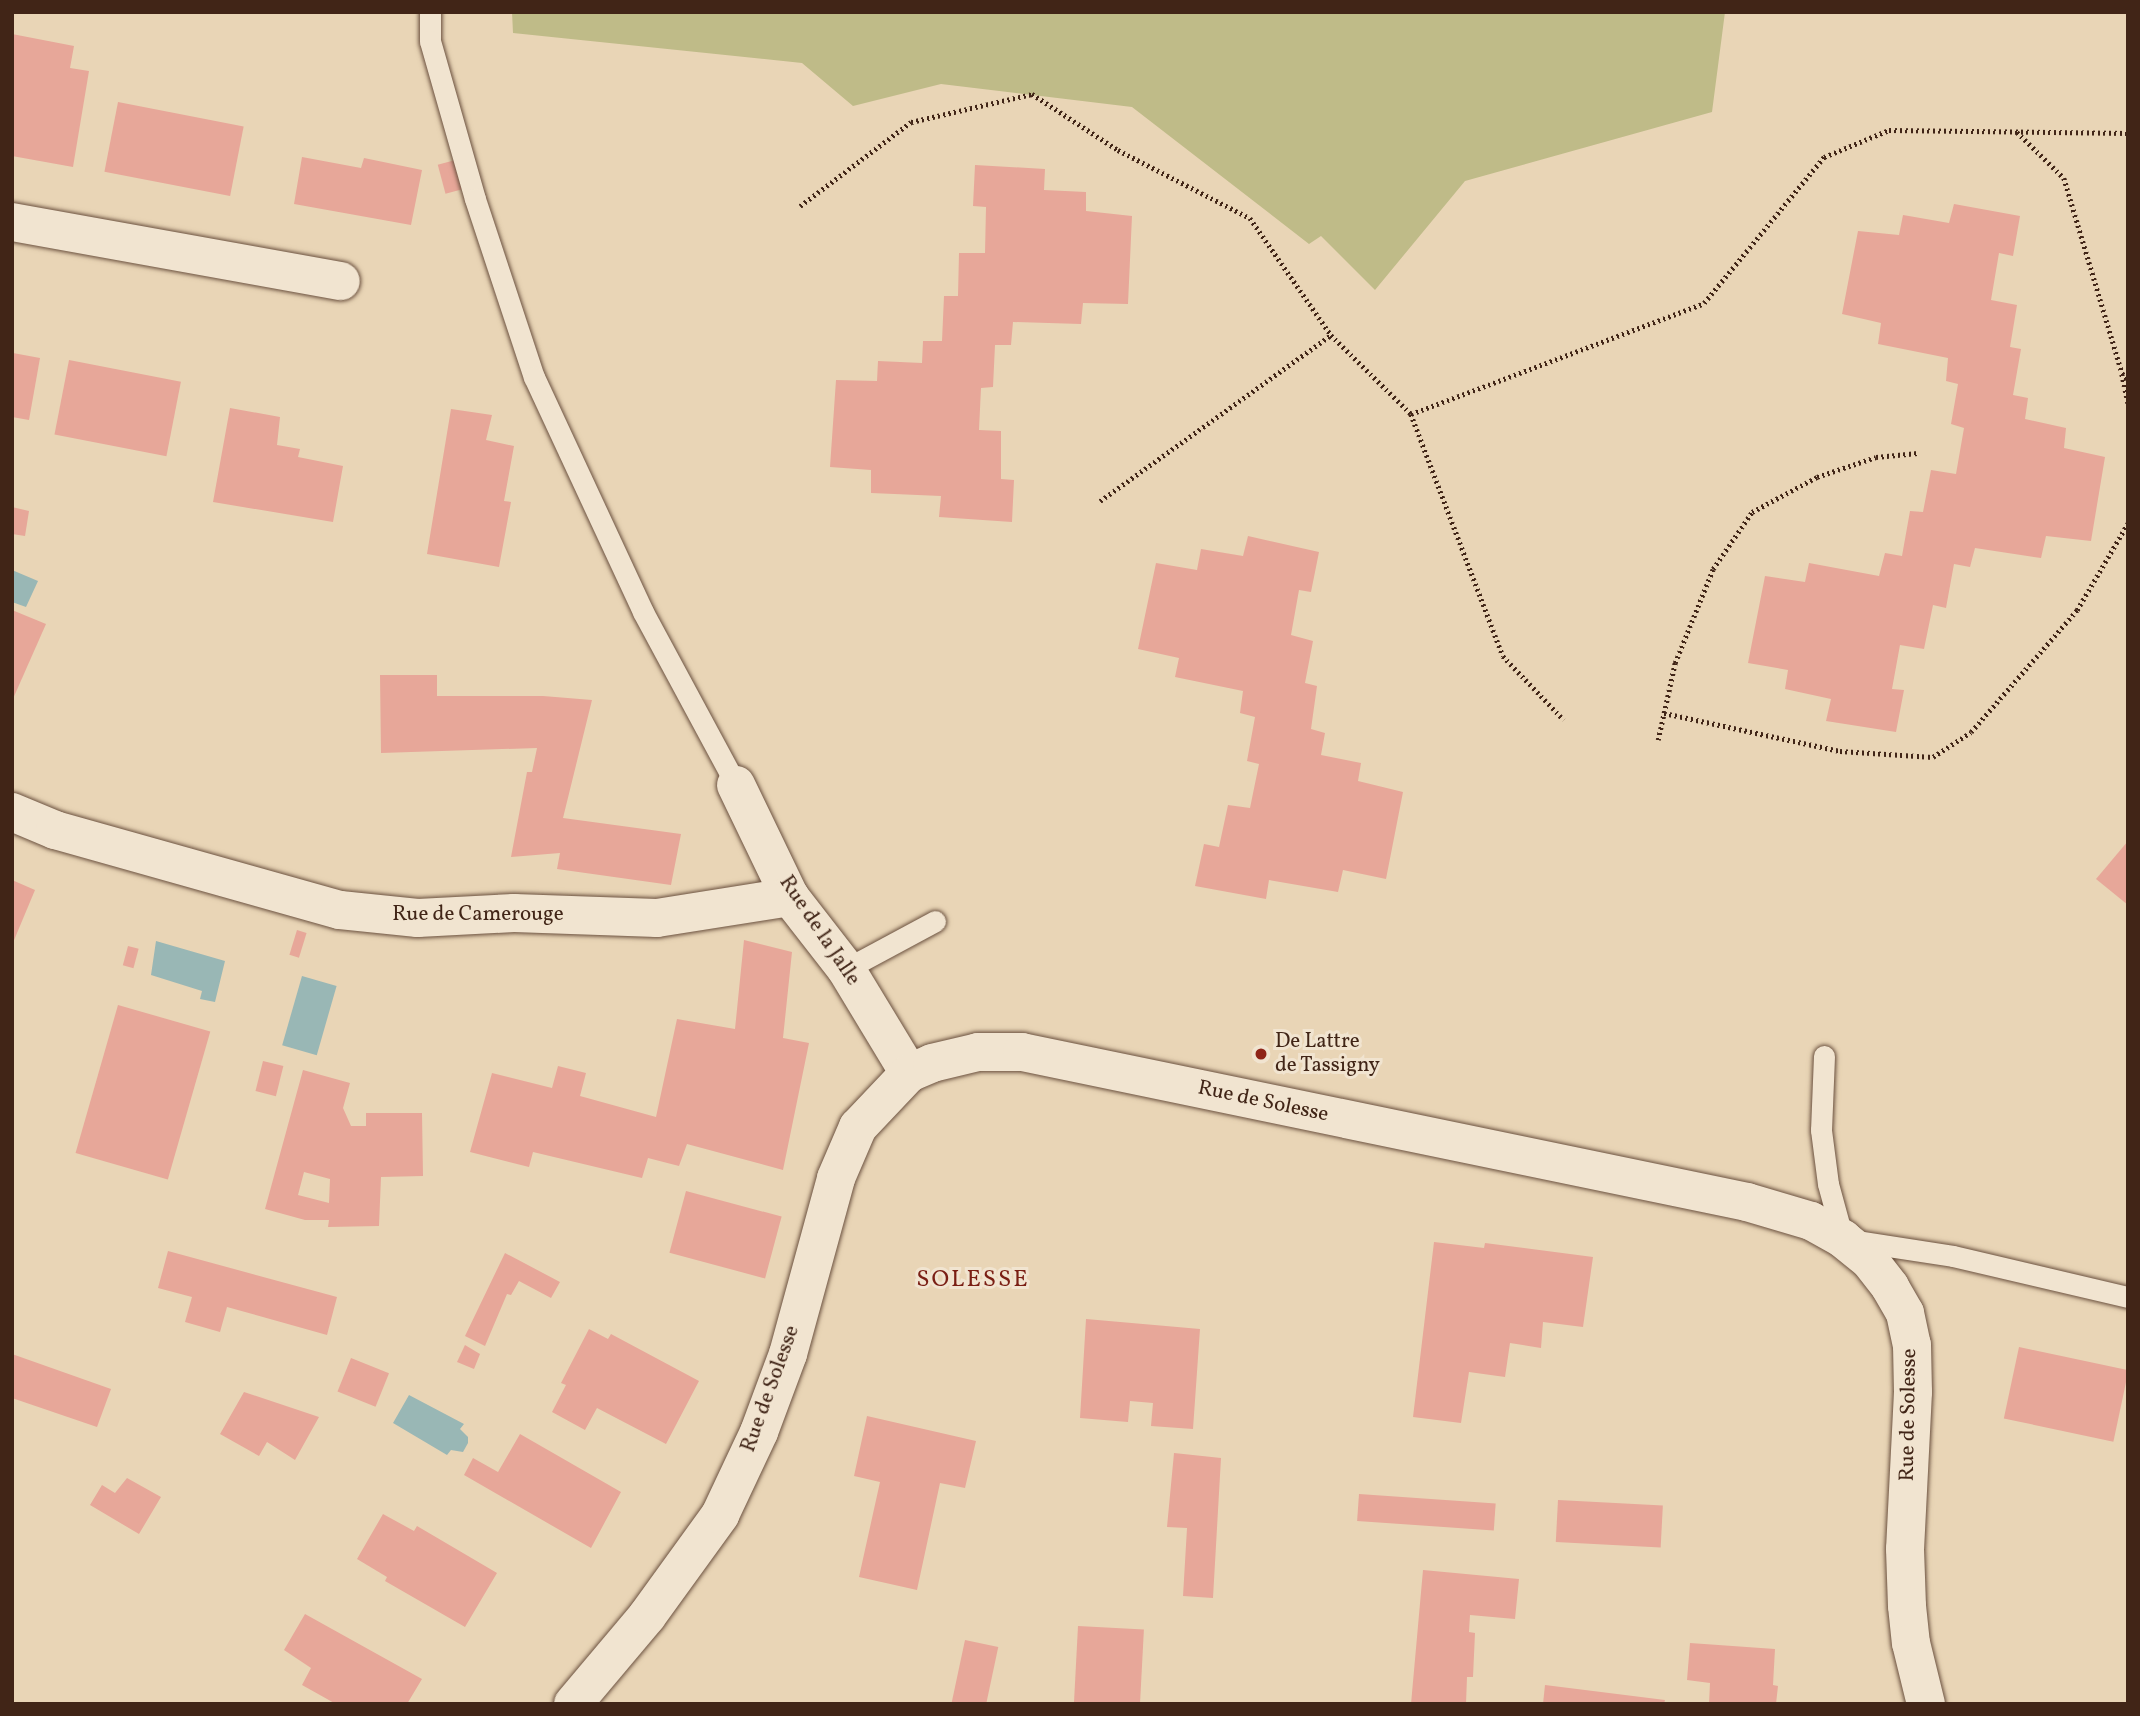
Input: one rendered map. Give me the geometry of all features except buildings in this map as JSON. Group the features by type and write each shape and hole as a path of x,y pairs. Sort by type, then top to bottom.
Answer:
{"street":[{"path":"12,222 341,281"},
{"name":"Rue de la Jalle","path":"736,785 790,897 846,969 909,1073"},
{"name":"Rue de Camerouge","path":"12,812 55,830 340,910 418,918 514,913 657,918 790,897"},
{"name":"Rue de Solesse","path":"573,1704 647,1616 719,1515 759,1433 788,1354 836,1178 858,1126 909,1073 932,1063 978,1052 1021,1052 1747,1202 1811,1221 1843,1239 1870,1261 1890,1287 1905,1313 1912,1345 1913,1392 1905,1549 1912,1643 1926,1704"}],"lane":[{"path":"430,12 430,41 475,199 534,377 643,612 736,785"},
{"path":"846,969 934,920"},
{"path":"1824,1056 1821,1130 1828,1184 1843,1239 1953,1256 2128,1297"}],"path":[{"path":"800,206 911,122 1032,94 1118,150 1250,218 1331,335 1411,414 1503,656 1564,720"},
{"path":"1411,414 1704,303 1824,157 1889,130 2128,133"},
{"path":"2016,132 2064,178 2122,373 2128,403"},
{"path":"1100,501 1331,335"},
{"path":"2122,373 2128,380"},
{"path":"1658,740 1675,663 1713,569 1752,512 1817,477 1876,457 1918,453"},
{"path":"1664,713 1840,751 1933,757 1971,732 2077,610 2128,523"}],"shaded area":[{"path":"512,12 1725,12 1712,112 1465,181 1375,290 1321,236 1309,244 1132,107 941,84 853,106 802,63 513,33"}],"water":[{"path":"12,570 38,581 26,607 12,602"},
{"path":"156,941 225,961 215,1002 200,999 202,991 151,975"},
{"path":"302,976 337,986 317,1055 282,1045"},
{"path":"409,1395 464,1424 460,1429 468,1437 468,1443 463,1452 451,1450 447,1455 393,1423"}],"place":[{"name":"De Lattre de Tassigny","path":"1261,1054"}],"district":[{"name":"SOLESSE","path":"973,1281"}]}
